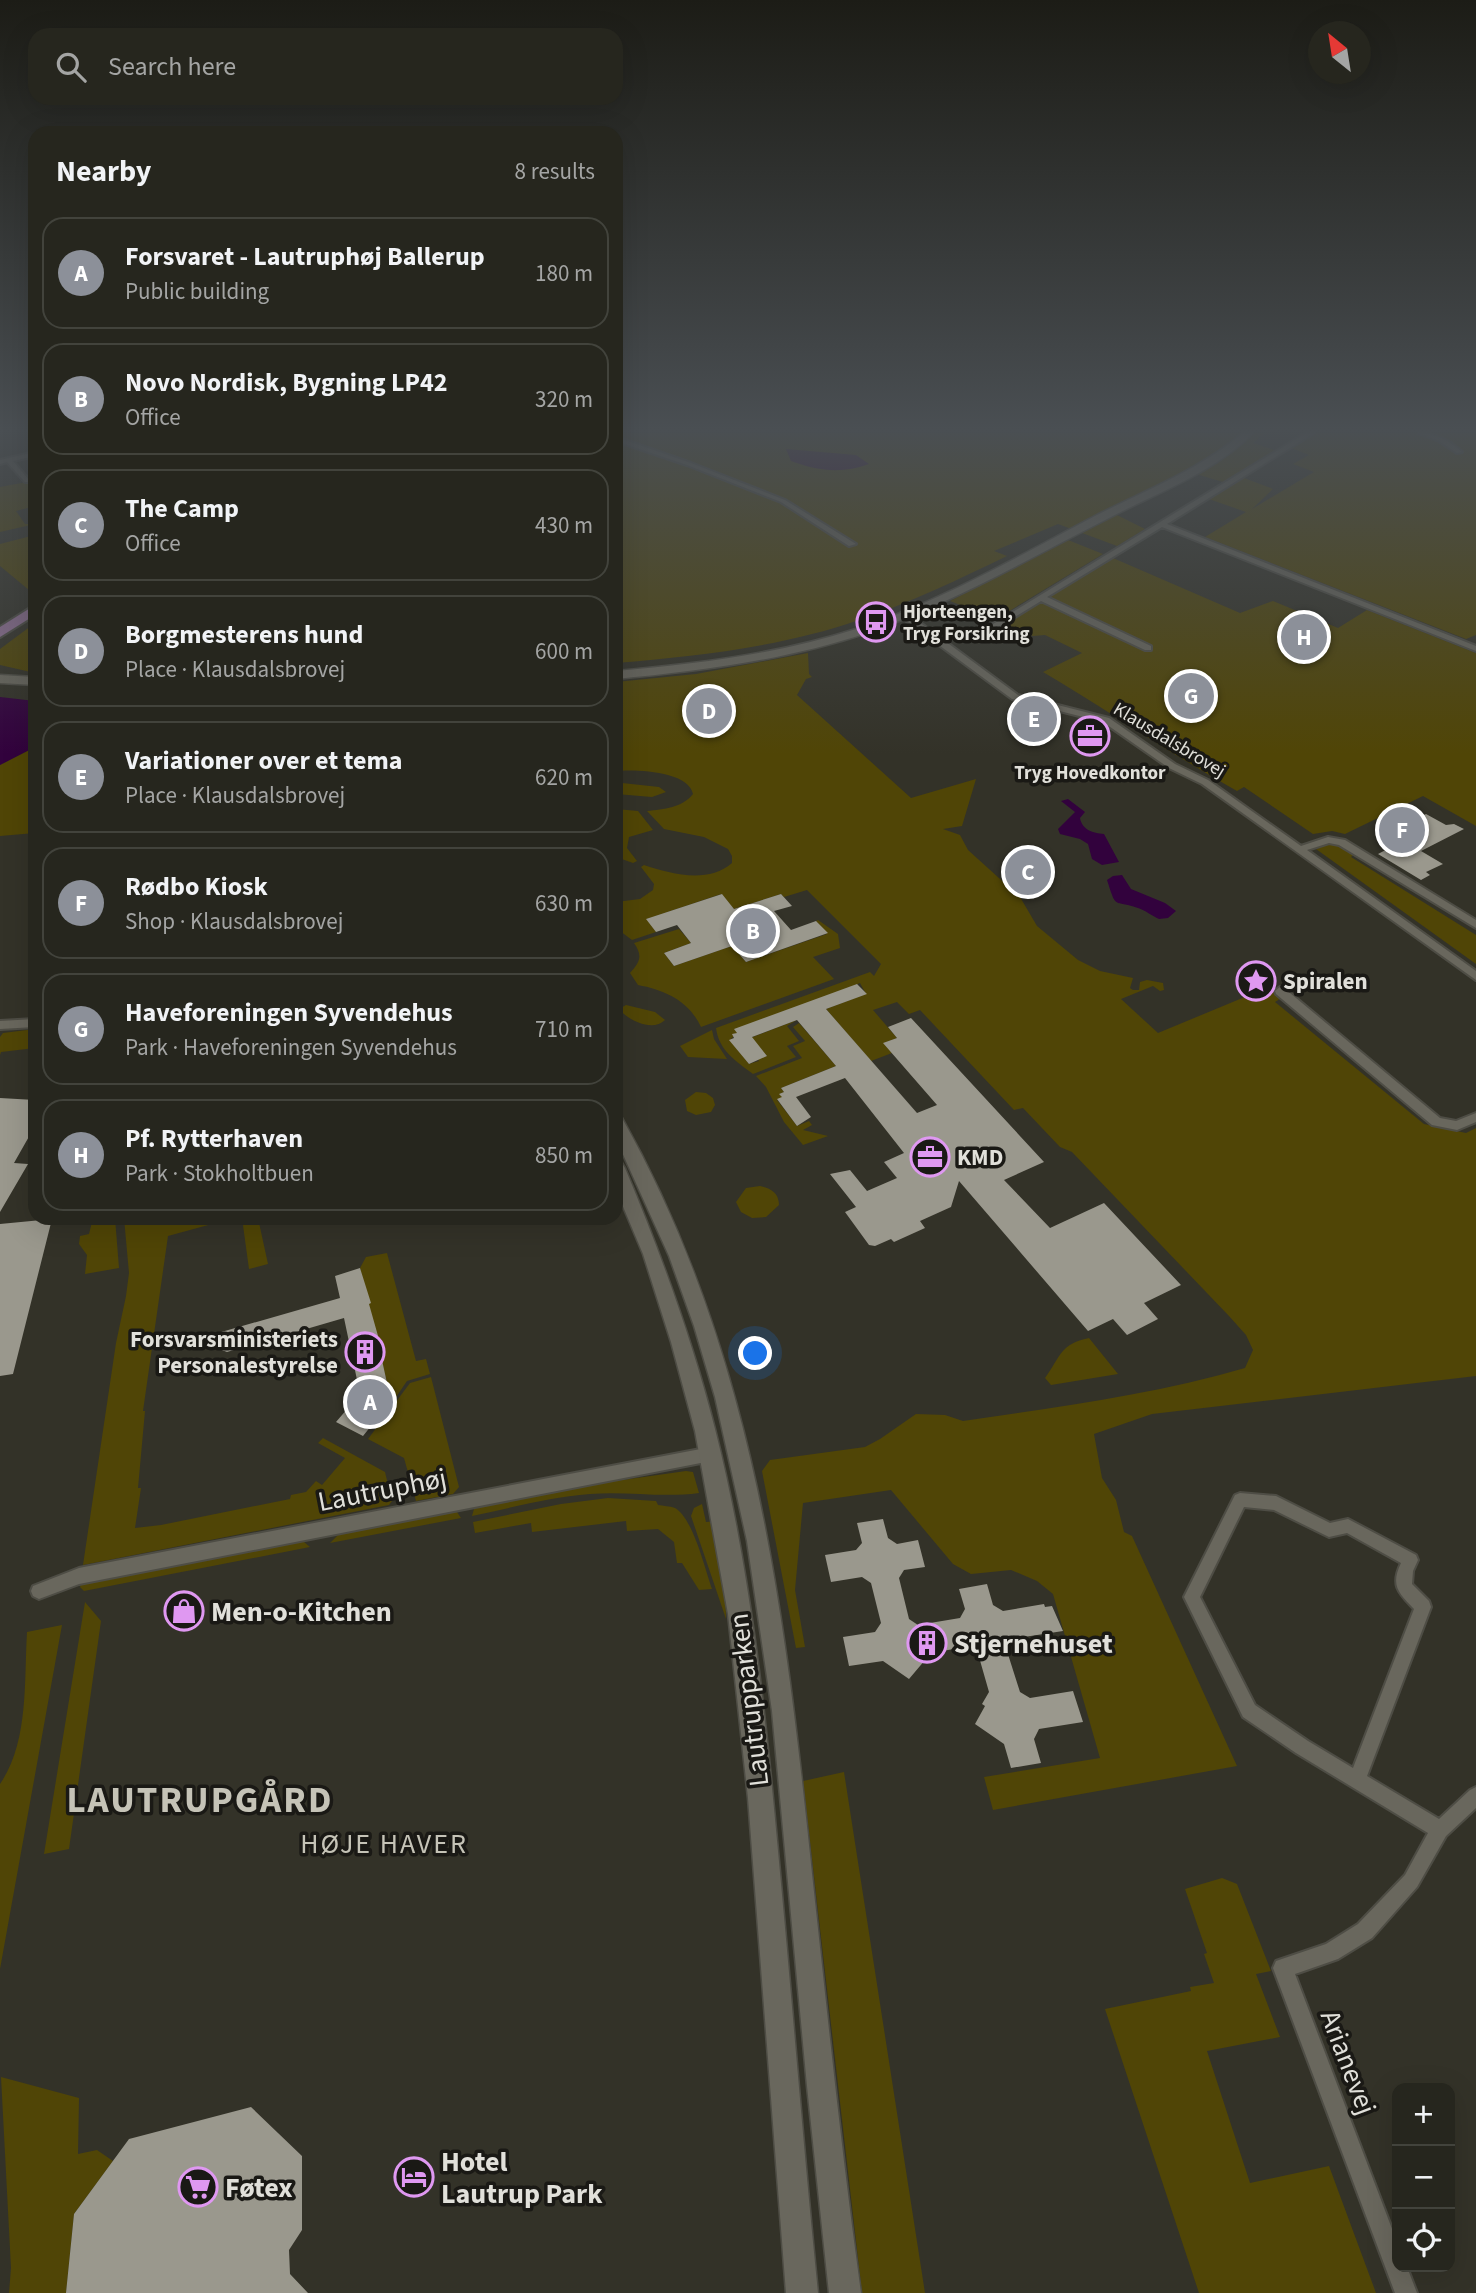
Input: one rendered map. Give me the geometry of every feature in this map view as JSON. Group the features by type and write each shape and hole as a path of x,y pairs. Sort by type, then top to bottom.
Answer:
{"main road":[{"path":"0,633 28,614"}],"street":[{"path":"846,540 852,544"},
{"path":"623,674 760,657 838,639 904,615 1058,540"},
{"path":"989,629 1134,540"},
{"path":"1201,540 1476,649"},
{"path":"1040,597 1148,648"},
{"name":"Klausdalsbrovej","path":"904,615 1014,696 1106,720 1172,766 1216,789 1476,976"},
{"path":"0,679 28,681"},
{"path":"0,687 28,689"},
{"path":"1302,849 1328,840 1342,842 1476,925"},
{"path":"1280,991 1436,1122 1457,1126 1476,1117"},
{"path":"0,1025 28,1023"},
{"name":"Lautrupparken","path":"623,1136 660,1211 686,1276 713,1356 739,1448 764,1575 781,1687 812,2003 845,2293"},
{"name":"Lautrupparken","path":"623,1183 674,1313 711,1454 732,1553 754,1708 802,2293"},
{"name":"Lautruphøj","path":"39,1591 79,1576 739,1448"},
{"path":"1357,1779 1423,1607 1404,1587 1405,1571 1410,1560 1348,1527 1329,1530 1276,1503 1240,1500 1192,1597 1249,1711 1357,1779 1440,1830 1476,1796"},
{"name":"Arianevej","path":"1406,2293 1283,1969 1331,1952 1366,1931 1411,1881 1440,1830"}],"shaded area":[{"path":"28,540 28,589 0,566 0,544"},
{"path":"623,540 1020,540 994,551 1007,556 953,582 859,620 769,644 623,662"},
{"path":"1068,540 1103,554 996,619 950,601"},
{"path":"1101,540 1127,540 1117,546"},
{"path":"1213,540 1476,540 1476,635 1466,639"},
{"path":"1113,558 1240,613 1273,601 1338,628 1367,610 1476,653 1476,826 1423,796 1345,834 1332,831 1313,834 1244,787 1237,791 1043,672 1082,653 1045,635 1033,636 1005,624"},
{"path":"28,628 28,671 0,665 0,649"},
{"path":"808,653 809,674 812,677 806,679 797,695 911,798 976,779 962,826 943,829 960,835 968,850 1020,897 1037,926 1078,960 1100,971 1133,978 1130,988 1133,990 1139,990 1140,982 1147,980 1163,983 1164,990 1160,991 1153,986 1121,999 1158,1033 1252,994 1246,989 1276,992 1283,997 1275,1002 1424,1124 1466,1133 1476,1128 1476,1376 1152,1414 1094,1434 1102,1478 1116,1500 1124,1532 1132,1536 1237,1766 993,1810 984,1777 1100,1758 1053,1594 1037,1581 1011,1570 971,1574 953,1564 891,1490 803,1503 795,1590 805,1647 796,1648 762,1471 770,1460 865,1447 916,1414 945,1415 963,1421 1175,1386 1245,1368 1253,1350 1246,1335 1229,1316 1072,1152 1060,1147 1023,1108 1014,1110 920,1010 909,1014 897,1002 873,1010 897,1038 884,1043 892,1053 871,1061 826,1009 866,994 860,983 737,1033 730,1040 749,1064 759,1061 757,1058 767,1056 750,1038 797,1020 787,1026 799,1041 787,1046 796,1057 753,1074 729,1055 716,1028 870,972 874,976 881,964 807,890 784,897 781,894 734,909 721,894 647,919 656,932 632,940 623,933 623,901 640,899 653,890 654,884 641,867 644,865 677,874 701,875 712,873 732,863 732,856 728,849 704,837 664,829 647,811 672,807 689,799 693,794 682,780 672,776 648,771 623,771 623,681 696,674","holes":["717,703 716,732 695,732 683,708 689,704"]},
{"path":"0,697 28,700 28,751 0,765"},
{"path":"28,751 28,834 0,836 0,765"},
{"path":"623,783 659,787 666,792 652,797 623,795"},
{"path":"1068,799 1085,812 1080,818 1086,828 1104,834 1119,862 1102,865 1092,859 1088,844 1060,834 1058,829 1075,812 1061,801"},
{"path":"623,810 638,811 653,830 629,837 627,848 637,861 633,863 623,859"},
{"path":"1330,844 1339,845 1354,854 1351,857 1476,935 1476,964 1316,849"},
{"path":"1122,875 1131,889 1165,903 1176,911 1168,918 1159,919 1141,909 1117,902 1107,880"},
{"path":"816,921 838,934 840,948 813,957 834,979 701,1027 683,1004 658,990 638,985 630,973 639,959 634,943 679,929 691,943 664,953 674,966 732,946 746,962 827,934"},
{"path":"626,1005 655,1012 665,1020 654,1025 641,1023 623,1012 623,1007"},
{"path":"799,1023 836,1066 781,1088 784,1092 780,1094 783,1097 777,1100 797,1126 809,1121 812,1125 803,1130 828,1136 803,1145 784,1122 766,1087 756,1076 802,1058 793,1046 805,1041 793,1027"},
{"path":"28,1030 28,1049 1,1052 0,1055 0,1037 3,1033"},
{"path":"712,1030 714,1039 727,1059 688,1057 680,1046"},
{"path":"696,1092 706,1093 713,1098 715,1105 711,1112 696,1115 687,1111 685,1100"},
{"path":"760,1186 774,1192 779,1205 766,1217 752,1218 741,1212 736,1202 746,1188"},
{"path":"91,1225 116,1225 119,1268 85,1274 87,1255 79,1244 80,1236 89,1234"},
{"path":"125,1225 208,1225 168,1236 143,1411 138,1488 141,1488 135,1528 290,1499 291,1495 306,1492 316,1481 322,1485 345,1458 318,1443 323,1438 385,1472 392,1501 389,1505 83,1565 129,1273"},
{"path":"243,1225 260,1225 268,1264 249,1269"},
{"path":"387,1253 416,1361 426,1359 430,1374 407,1381 392,1403 381,1402 386,1396 383,1385 387,1383 360,1268 366,1257"},
{"path":"1089,1338 1118,1374 1051,1385 1045,1378 1062,1352 1072,1344"},
{"path":"431,1377 459,1487 453,1494 416,1501 404,1458 368,1439 410,1383"},
{"path":"693,1472 699,1493 575,1495 472,1516 474,1509 480,1506 573,1487"},
{"path":"608,1498 656,1501 658,1505 675,1508 693,1533 712,1589 699,1590 682,1563 677,1563 674,1542 658,1529 627,1531 626,1521 532,1532 531,1523 475,1533 473,1522 561,1504"},
{"path":"702,1504 706,1522 717,1521 725,1565 726,1619 691,1516 694,1508"},
{"path":"457,1512 461,1518 330,1543 339,1534"},
{"path":"304,1542 310,1547 84,1591 80,1587 81,1584"},
{"path":"85,1602 101,1621 69,1849 44,1854"},
{"path":"62,1625 0,1969 0,1784 16,1750 20,1731 25,1691 27,1632"},
{"path":"844,1772 925,2293 862,2293 803,1781"},
{"path":"1222,1878 1237,1884 1271,1971 1256,1974 1280,2037 1207,2051 1250,2183 1329,2166 1376,2293 1199,2293 1105,2009 1191,1991 1190,1987 1214,1983 1204,1954 1207,1953 1185,1889"},
{"path":"1,2077 79,2098 78,2154 97,2150 113,2161 74,2214 66,2293 9,2293 11,2268"}],"building":[{"path":"1426,814 1446,825 1454,824 1464,829 1421,851 1443,864 1426,872 1430,875 1421,880 1378,854 1410,837 1396,828"},
{"path":"722,894 734,909 781,894 792,906 774,911 791,930 816,921 828,933 746,962 732,946 674,966 664,953 691,943 677,925 656,932 646,919"},
{"name":"KMD","path":"857,984 867,994 826,1009 917,1113 937,1105 883,1043 897,1038 888,1027 911,1018 1044,1162 1004,1180 1050,1228 1104,1203 1181,1285 1144,1303 1158,1319 1127,1335 1113,1319 1088,1331 959,1181 951,1207 920,1221 925,1228 894,1242 891,1239 875,1246 869,1245 845,1212 856,1207 830,1174 850,1170 867,1191 897,1178 884,1162 904,1153 845,1078 796,1097 811,1117 797,1126 777,1099 782,1097 779,1094 784,1092 781,1088 836,1066 797,1020 752,1037 767,1056 749,1064 729,1040 734,1038 732,1034 737,1033 734,1029"},
{"path":"0,1098 28,1100 28,1138 14,1163 28,1164 0,1212"},
{"path":"28,1221 28,1225 50,1225 13,1374 0,1376 0,1224"},
{"name":"Forsvarsministeriets Personalestyrelse","path":"360,1268 371,1303 369,1304 382,1350 380,1351 387,1383 383,1385 386,1395 381,1409 384,1410 363,1436 336,1422 360,1394 344,1318 227,1352 210,1348 209,1344 197,1339 340,1298 335,1276"},
{"name":"Stjernehuset","path":"883,1519 888,1538 897,1544 918,1540 925,1567 904,1570 899,1578 909,1619 918,1625 960,1618 965,1609 959,1589 987,1584 993,1605 1003,1611 1044,1604 1045,1607 1052,1606 1063,1631 1011,1639 1006,1648 1020,1692 1030,1698 1073,1691 1083,1722 1039,1729 1034,1739 1041,1763 1011,1768 1004,1744 975,1724 989,1692 979,1657 965,1647 931,1653 909,1679 883,1661 849,1666 843,1637 875,1632 881,1623 871,1583 862,1577 831,1582 825,1555 856,1550 862,1543 857,1523"},
{"name":"Føtex","path":"251,2107 302,2156 302,2230 289,2250 290,2274 308,2293 66,2293 74,2214 129,2139"}],"place":[{"name":"Hjorteengen, Tryg Forsikring","path":"876,622"},
{"name":"Pf. Rytterhaven","path":"1304,637"},
{"name":"Haveforeningen Syvendehus","path":"1191,696"},
{"name":"Borgmesterens hund","path":"709,711"},
{"name":"Variationer over et tema","path":"1034,719"},
{"name":"Tryg Hovedkontor","path":"1090,736"},
{"name":"Rødbo Kiosk","path":"1402,830"},
{"name":"The Camp","path":"1028,872"},
{"name":"Novo Nordisk, Bygning LP42","path":"753,931"},
{"name":"Spiralen","path":"1256,981"},
{"name":"KMD","path":"930,1157"},
{"name":"Forsvarsministeriets Personalestyrelse","path":"365,1352"},
{"name":"Forsvaret - Lautruphøj Ballerup","path":"370,1402"},
{"name":"Men-o-Kitchen","path":"184,1611"},
{"name":"Stjernehuset","path":"927,1643"},
{"name":"Hotel Lautrup Park","path":"414,2177"},
{"name":"Føtex","path":"198,2187"}],"district":[{"name":"LAUTRUPGÅRD","path":"200,1799"},
{"name":"HØJE HAVER","path":"384,1843"}]}
